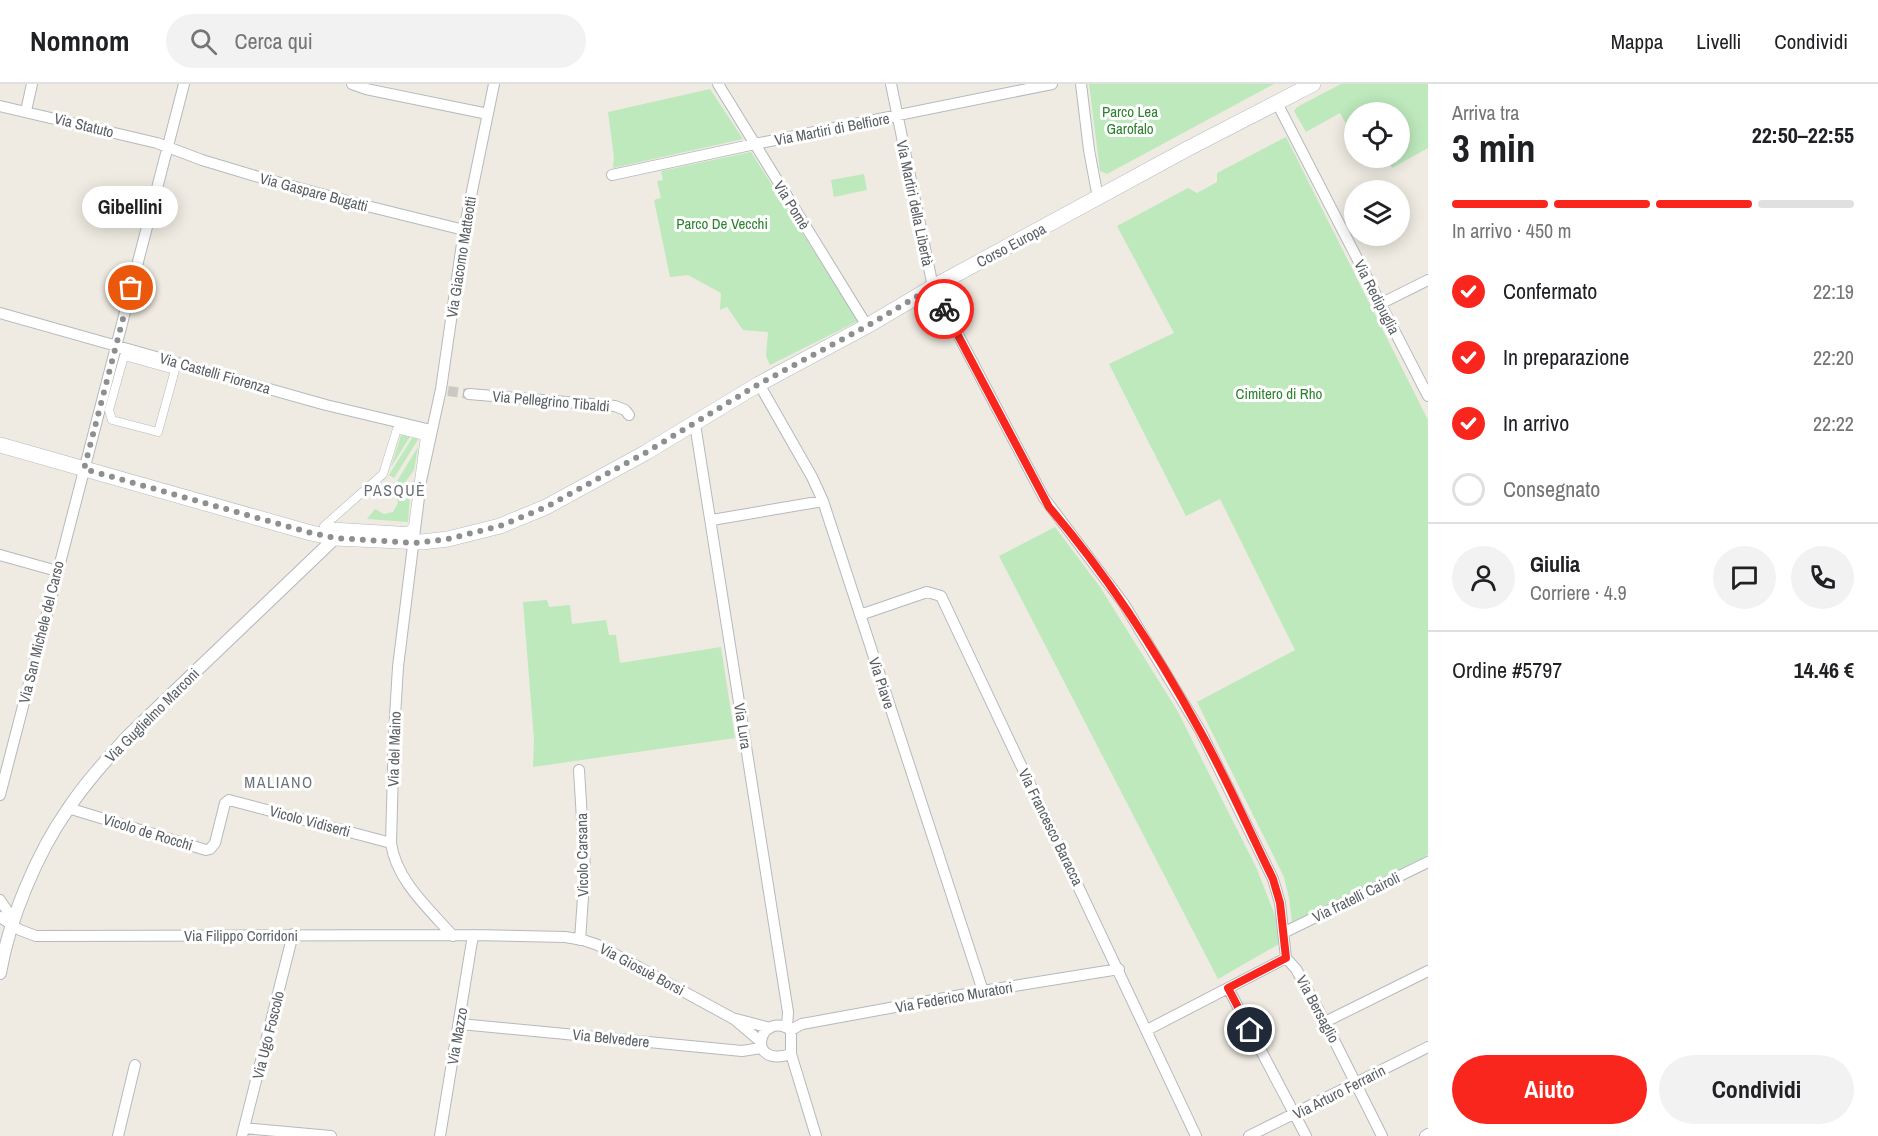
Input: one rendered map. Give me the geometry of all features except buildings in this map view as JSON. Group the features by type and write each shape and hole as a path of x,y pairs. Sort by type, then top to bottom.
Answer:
{"main road":[{"name":"Corso Europa","path":"0,445 335,538 414,543 448,539 500,526 546,507 933,287 1187,149 1313,84"}],"street":[{"path":"26,111 32,84"},
{"name":"Via San Michele del Carso","path":"0,795 184,84"},
{"path":"352,84 366,89 488,114"},
{"name":"Via Giacomo Matteotti","path":"428,433 444,390 464,230 494,84"},
{"name":"Via Pomè","path":"718,84 867,326"},
{"name":"Via Martiri della Libertà","path":"891,84 933,287"},
{"name":"Via Martiri di Belfiore","path":"612,175 1052,84"},
{"path":"1081,84 1090,159 1098,198"},
{"name":"Via Redipuglia","path":"1277,103 1428,396"},
{"path":"0,118 2,106"},
{"name":"Via Statuto","path":"2,106 167,147"},
{"name":"Via Gaspare Bugatti","path":"167,147 273,181 464,230"},
{"path":"1380,304 1428,280"},
{"name":"Via Bersaglio","path":"933,287 1044,498 1124,604 1201,732 1273,879 1280,903 1286,958 1296,969 1325,1022 1383,1136"},
{"name":"Via Castelli Fiorenza","path":"0,313 428,433"},
{"path":"124,356 175,370 158,432 112,420 109,410 124,356"},
{"name":"Via Piave","path":"759,384 812,477 823,501 983,991"},
{"name":"Via Pellegrino Tibaldi","path":"469,394 615,406 625,410 629,415"},
{"name":"Via Lura","path":"695,424 712,520 789,1029"},
{"path":"396,429 428,433 413,526 410,530 324,526 384,474 396,429"},
{"name":"Via del Maino","path":"428,433 398,667 391,843 395,861 400,870 422,902 453,936"},
{"path":"712,520 823,501"},
{"name":"Via Guglielmo Marconi","path":"0,973 11,924 43,853 68,808 129,735 335,538"},
{"path":"0,555 57,571"},
{"name":"Via Francesco Baracca","path":"860,615 927,592 941,596 1196,1136"},
{"name":"Vicolo Carsana","path":"579,770 585,869 580,940"},
{"name":"Vicolo de Rocchi","path":"68,808 206,850 213,846 225,803 228,800"},
{"name":"Vicolo Vidiserti","path":"228,800 391,843"},
{"name":"Via fratelli Cairoli","path":"1283,933 1428,862"},
{"path":"0,900 8,912 11,924"},
{"name":"Via Filippo Corridoni","path":"0,917 20,930 36,936 473,935"},
{"name":"Via Ugo Foscolo","path":"243,1132 293,934"},
{"name":"Via Giosuè Borsi","path":"473,935 565,937 598,945 734,1019 770,1028"},
{"name":"Via Mazzo","path":"440,1136 473,935"},
{"path":"1147,1030 1286,958"},
{"name":"Via Federico Muratori","path":"789,1029 802,1024 983,991 1119,969"},
{"path":"1325,1022 1428,971"},
{"path":"1228,988 1306,1136"},
{"name":"Via Giosuè Borsi","path":"734,1019 761,1045"},
{"name":"Via Belvedere","path":"460,1024 742,1051 761,1045"},
{"path":"791,1054 765,1053 761,1045 764,1032 770,1028 789,1029 791,1054 816,1136"},
{"name":"Via Arturo Ferrarin","path":"1249,1136 1428,1047"},
{"path":"118,1136 135,1065"},
{"path":"243,1132 331,1136"}],"green space":[{"name":"Parco Lea Garofalo","path":"1089,84 1274,84 1107,174 1100,171"},
{"path":"1341,84 1428,84 1428,148 1410,158 1410,102 1344,102 1344,120 1340,113 1306,132 1294,111 1297,107"},
{"path":"710,89 743,139 613,168 614,157 608,112"},
{"name":"Cimitero di Rho","path":"1286,137 1428,420 1428,855 1292,922 1284,877 1197,702 1295,650 1220,499 1186,516 1109,364 1174,333 1117,226 1188,188 1197,193 1217,182 1217,173"},
{"name":"Parco De Vecchi","path":"751,152 858,321 770,365 766,356 768,332 743,330 727,307 720,310 721,293 688,275 670,277 654,200 661,198 657,181 663,180 661,171"},
{"path":"864,174 867,190 834,197 831,180"},
{"path":"402,432 411,435 391,467"},
{"path":"414,435 419,438 394,478 389,475"},
{"path":"418,447 414,470 403,485 397,481"},
{"path":"395,485 410,496 408,522 367,519 375,509 384,514 393,512 398,503 395,494 391,491"},
{"path":"1055,527 1100,587 1177,710 1256,867 1276,918 1279,944 1218,979 999,556"},
{"path":"547,600 549,607 570,605 572,624 606,620 609,635 616,635 620,663 721,647 735,738 533,767 534,740 523,602"}],"tunnel":[{"path":"448,391 469,394"}],"way so far":[{"path":"131,288 84,469 311,533 335,538 414,543 448,539 500,526 546,507 645,453 759,384 867,326 933,287 944,309"}],"place":[{"name":"Gibellini","path":"131,288"}],"district":[{"name":"PASQUÈ","path":"395,490"},
{"name":"MALIANO","path":"279,782"}],"route":[{"path":"944,309 1049,507 1073,535 1124,604 1201,732 1273,879 1280,903 1286,958 1228,988 1250,1030"}]}
